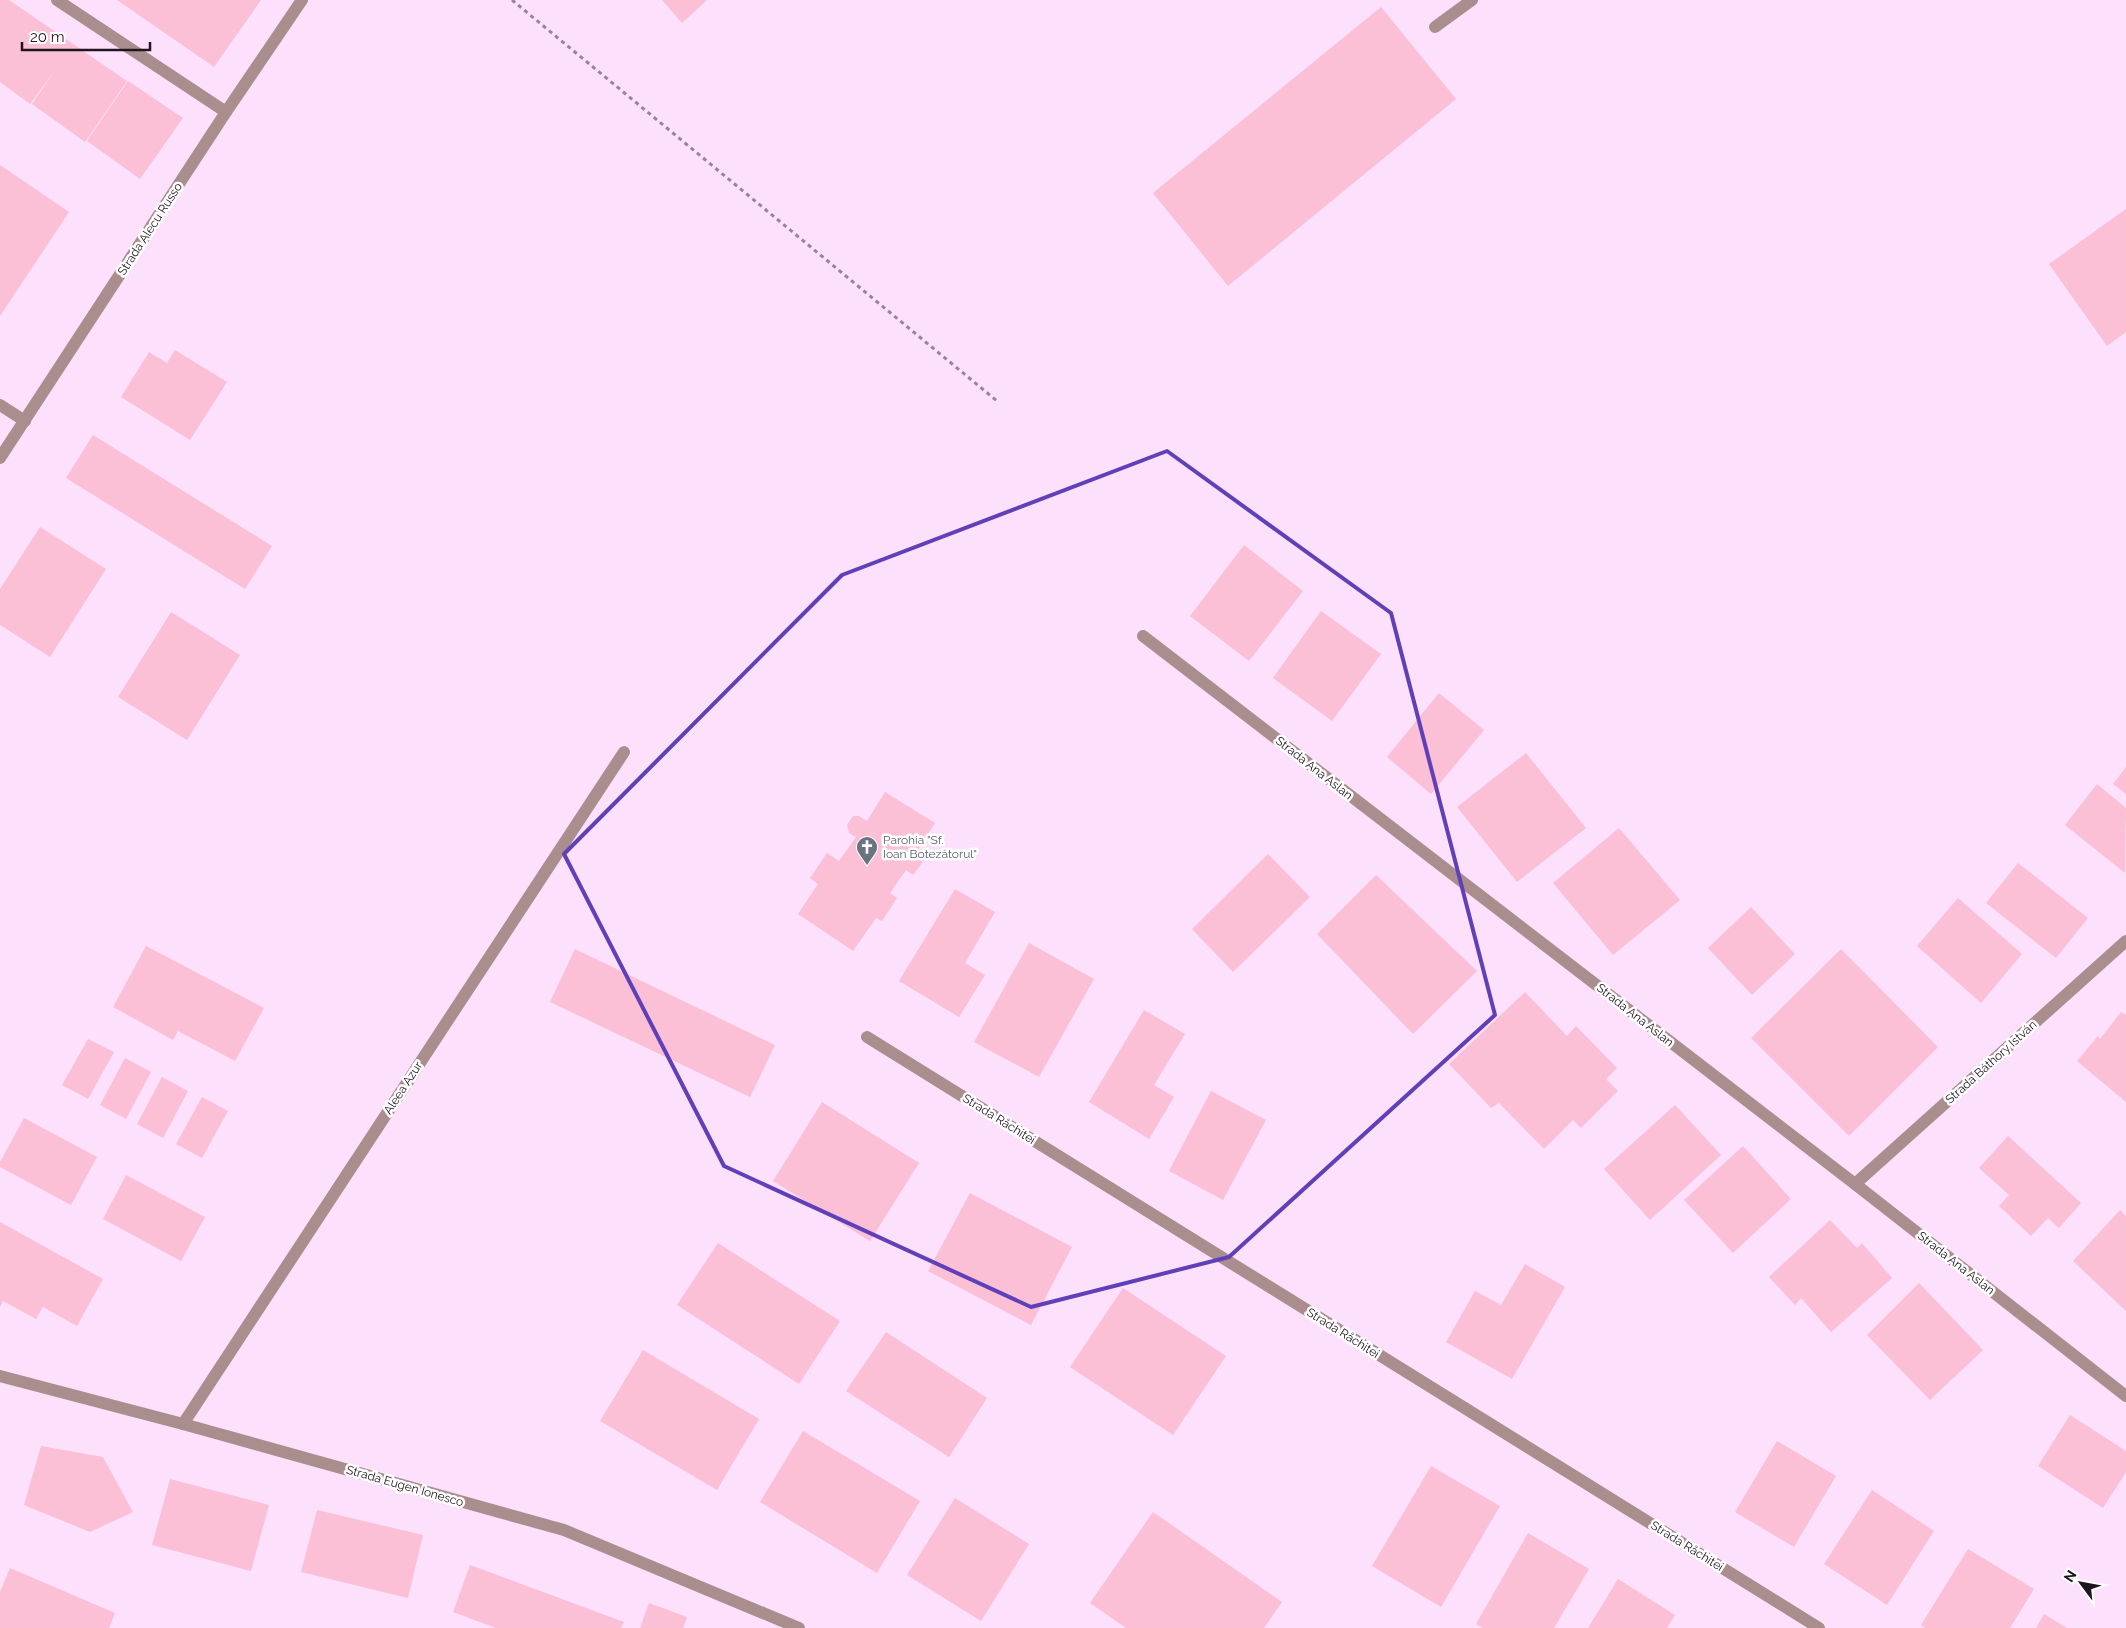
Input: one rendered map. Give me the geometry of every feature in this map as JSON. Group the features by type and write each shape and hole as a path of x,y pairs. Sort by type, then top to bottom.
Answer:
{"street":[{"path":"57,0 226,112"},
{"name":"Strada Alecu Russo","path":"0,458 226,112 302,0"},
{"path":"1435,27 1472,0"},
{"path":"0,405 25,421"},
{"name":"Strada Ana Aslan","path":"1143,636 1855,1184 2126,1396"},
{"name":"Aleea Azur","path":"183,1424 624,752"},
{"name":"Strada Báthory István","path":"1855,1184 2126,941"},
{"name":"Strada Răchitei","path":"867,1037 1819,1628"},
{"name":"Strada Eugen Ionesco","path":"0,1376 183,1424 564,1530 799,1628"}],"path":[{"path":"512,0 996,401"}],"highlighted area":[{"path":"1167,451 1391,613 1495,1015 1229,1257 1031,1307 724,1166 564,854 842,575"}],"building":[{"path":"0,0 9,0 127,81 85,142 32,104 55,70 30,104 0,82"},
{"path":"117,0 261,0 214,67"},
{"path":"662,0 707,0 682,23"},
{"path":"1381,7 1456,99 1228,286 1153,193"},
{"path":"128,81 183,118 140,179 87,141"},
{"path":"0,165 69,212 0,316"},
{"path":"2126,209 2126,332 2107,346 2049,264"},
{"path":"175,350 227,382 190,440 121,397 149,352 167,363"},
{"path":"93,435 272,546 245,589 66,478"},
{"path":"40,527 106,569 50,657 0,625 0,589"},
{"path":"1244,545 1303,591 1249,661 1190,616"},
{"path":"1321,611 1381,654 1332,721 1273,678"},
{"path":"171,612 240,655 187,740 118,697"},
{"path":"1439,693 1484,730 1431,794 1387,757"},
{"path":"1526,753 1586,828 1517,882 1457,807"},
{"path":"2126,767 2126,794 2113,784"},
{"path":"2097,784 2126,808 2125,873 2065,825"},
{"path":"885,792 935,823 915,854 921,858 922,863 913,875 906,870 890,893 897,898 882,921 876,918 853,951 798,914 818,884 810,878 827,853 839,861 856,837 849,833 847,825 853,816 859,816 867,821"},
{"path":"1619,828 1680,900 1613,955 1553,883"},
{"path":"1268,854 1310,897 1233,972 1192,929"},
{"path":"2018,863 2088,918 2056,958 1986,903"},
{"path":"1376,875 1477,971 1413,1034 1317,934"},
{"path":"955,889 995,912 965,963 985,975 959,1017 899,981"},
{"path":"1958,898 2022,954 1981,1003 1917,946"},
{"path":"1751,907 1795,954 1752,995 1708,948"},
{"path":"1029,943 1094,979 1039,1077 974,1042"},
{"path":"146,946 264,1008 235,1061 178,1031 173,1040 113,1007"},
{"path":"575,949 775,1045 750,1097 550,1002"},
{"path":"1841,949 1938,1047 1849,1136 1751,1038"},
{"path":"1525,992 1567,1036 1576,1026 1617,1068 1606,1079 1618,1091 1581,1128 1573,1120 1544,1149 1499,1103 1491,1108 1449,1064"},
{"path":"1144,1010 1185,1034 1154,1085 1174,1097 1149,1139 1089,1102"},
{"path":"2121,1012 2126,1015 2126,1102 2077,1061 2098,1036 2100,1039"},
{"path":"88,1039 114,1052 88,1099 62,1085"},
{"path":"125,1058 151,1072 126,1119 100,1105"},
{"path":"162,1077 188,1091 163,1138 137,1124"},
{"path":"1211,1091 1266,1120 1223,1200 1169,1171"},
{"path":"202,1097 228,1111 202,1158 176,1144"},
{"path":"822,1102 919,1163 870,1241 773,1181"},
{"path":"1675,1105 1721,1155 1650,1220 1604,1169"},
{"path":"24,1118 97,1157 71,1205 0,1167 0,1162"},
{"path":"2008,1136 2081,1203 2059,1228 2048,1218 2031,1236 1999,1206 2009,1195 1979,1168"},
{"path":"1743,1146 1791,1199 1733,1253 1684,1200"},
{"path":"126,1175 205,1217 181,1261 103,1219"},
{"path":"970,1193 1072,1247 1031,1325 928,1271"},
{"path":"2120,1210 2126,1216 2126,1311 2073,1261"},
{"path":"1830,1220 1857,1248 1862,1243 1892,1278 1831,1332 1801,1298 1795,1305 1769,1277"},
{"path":"0,1222 103,1279 77,1326 43,1307 36,1319 3,1301 0,1307"},
{"path":"718,1243 840,1321 799,1384 677,1305"},
{"path":"1525,1264 1565,1287 1512,1379 1446,1342 1475,1291 1501,1305"},
{"path":"1919,1283 1983,1350 1930,1400 1867,1335"},
{"path":"1123,1288 1226,1356 1173,1435 1070,1367"},
{"path":"886,1332 987,1398 949,1457 846,1391"},
{"path":"643,1350 759,1419 717,1490 600,1421"},
{"path":"2070,1415 2126,1451 2126,1472 2103,1508 2038,1466"},
{"path":"803,1431 920,1501 877,1573 760,1502"},
{"path":"1777,1441 1836,1476 1794,1547 1735,1512"},
{"path":"41,1446 103,1457 133,1512 90,1532 24,1505"},
{"path":"1431,1466 1500,1506 1441,1607 1372,1566"},
{"path":"170,1479 269,1505 251,1571 152,1545"},
{"path":"1872,1490 1934,1531 1887,1605 1824,1564"},
{"path":"955,1498 1029,1544 981,1621 907,1575"},
{"path":"317,1510 423,1535 408,1598 301,1572"},
{"path":"1153,1512 1282,1602 1264,1628 1126,1628 1090,1603"},
{"path":"1528,1533 1589,1569 1554,1628 1483,1628 1476,1624"},
{"path":"1968,1549 2034,1589 2010,1628 1925,1628 1921,1625"},
{"path":"470,1565 624,1622 621,1628 496,1628 453,1612"},
{"path":"10,1568 115,1613 109,1628 0,1628 0,1592"},
{"path":"1618,1579 1675,1615 1667,1628 1588,1628"},
{"path":"649,1603 687,1617 683,1628 640,1628"},
{"path":"2044,1614 2067,1628 2036,1628"}],"place":[{"name":"Parohia \"Sf. Ioan Botezătorul\"","path":"867,866"}]}
